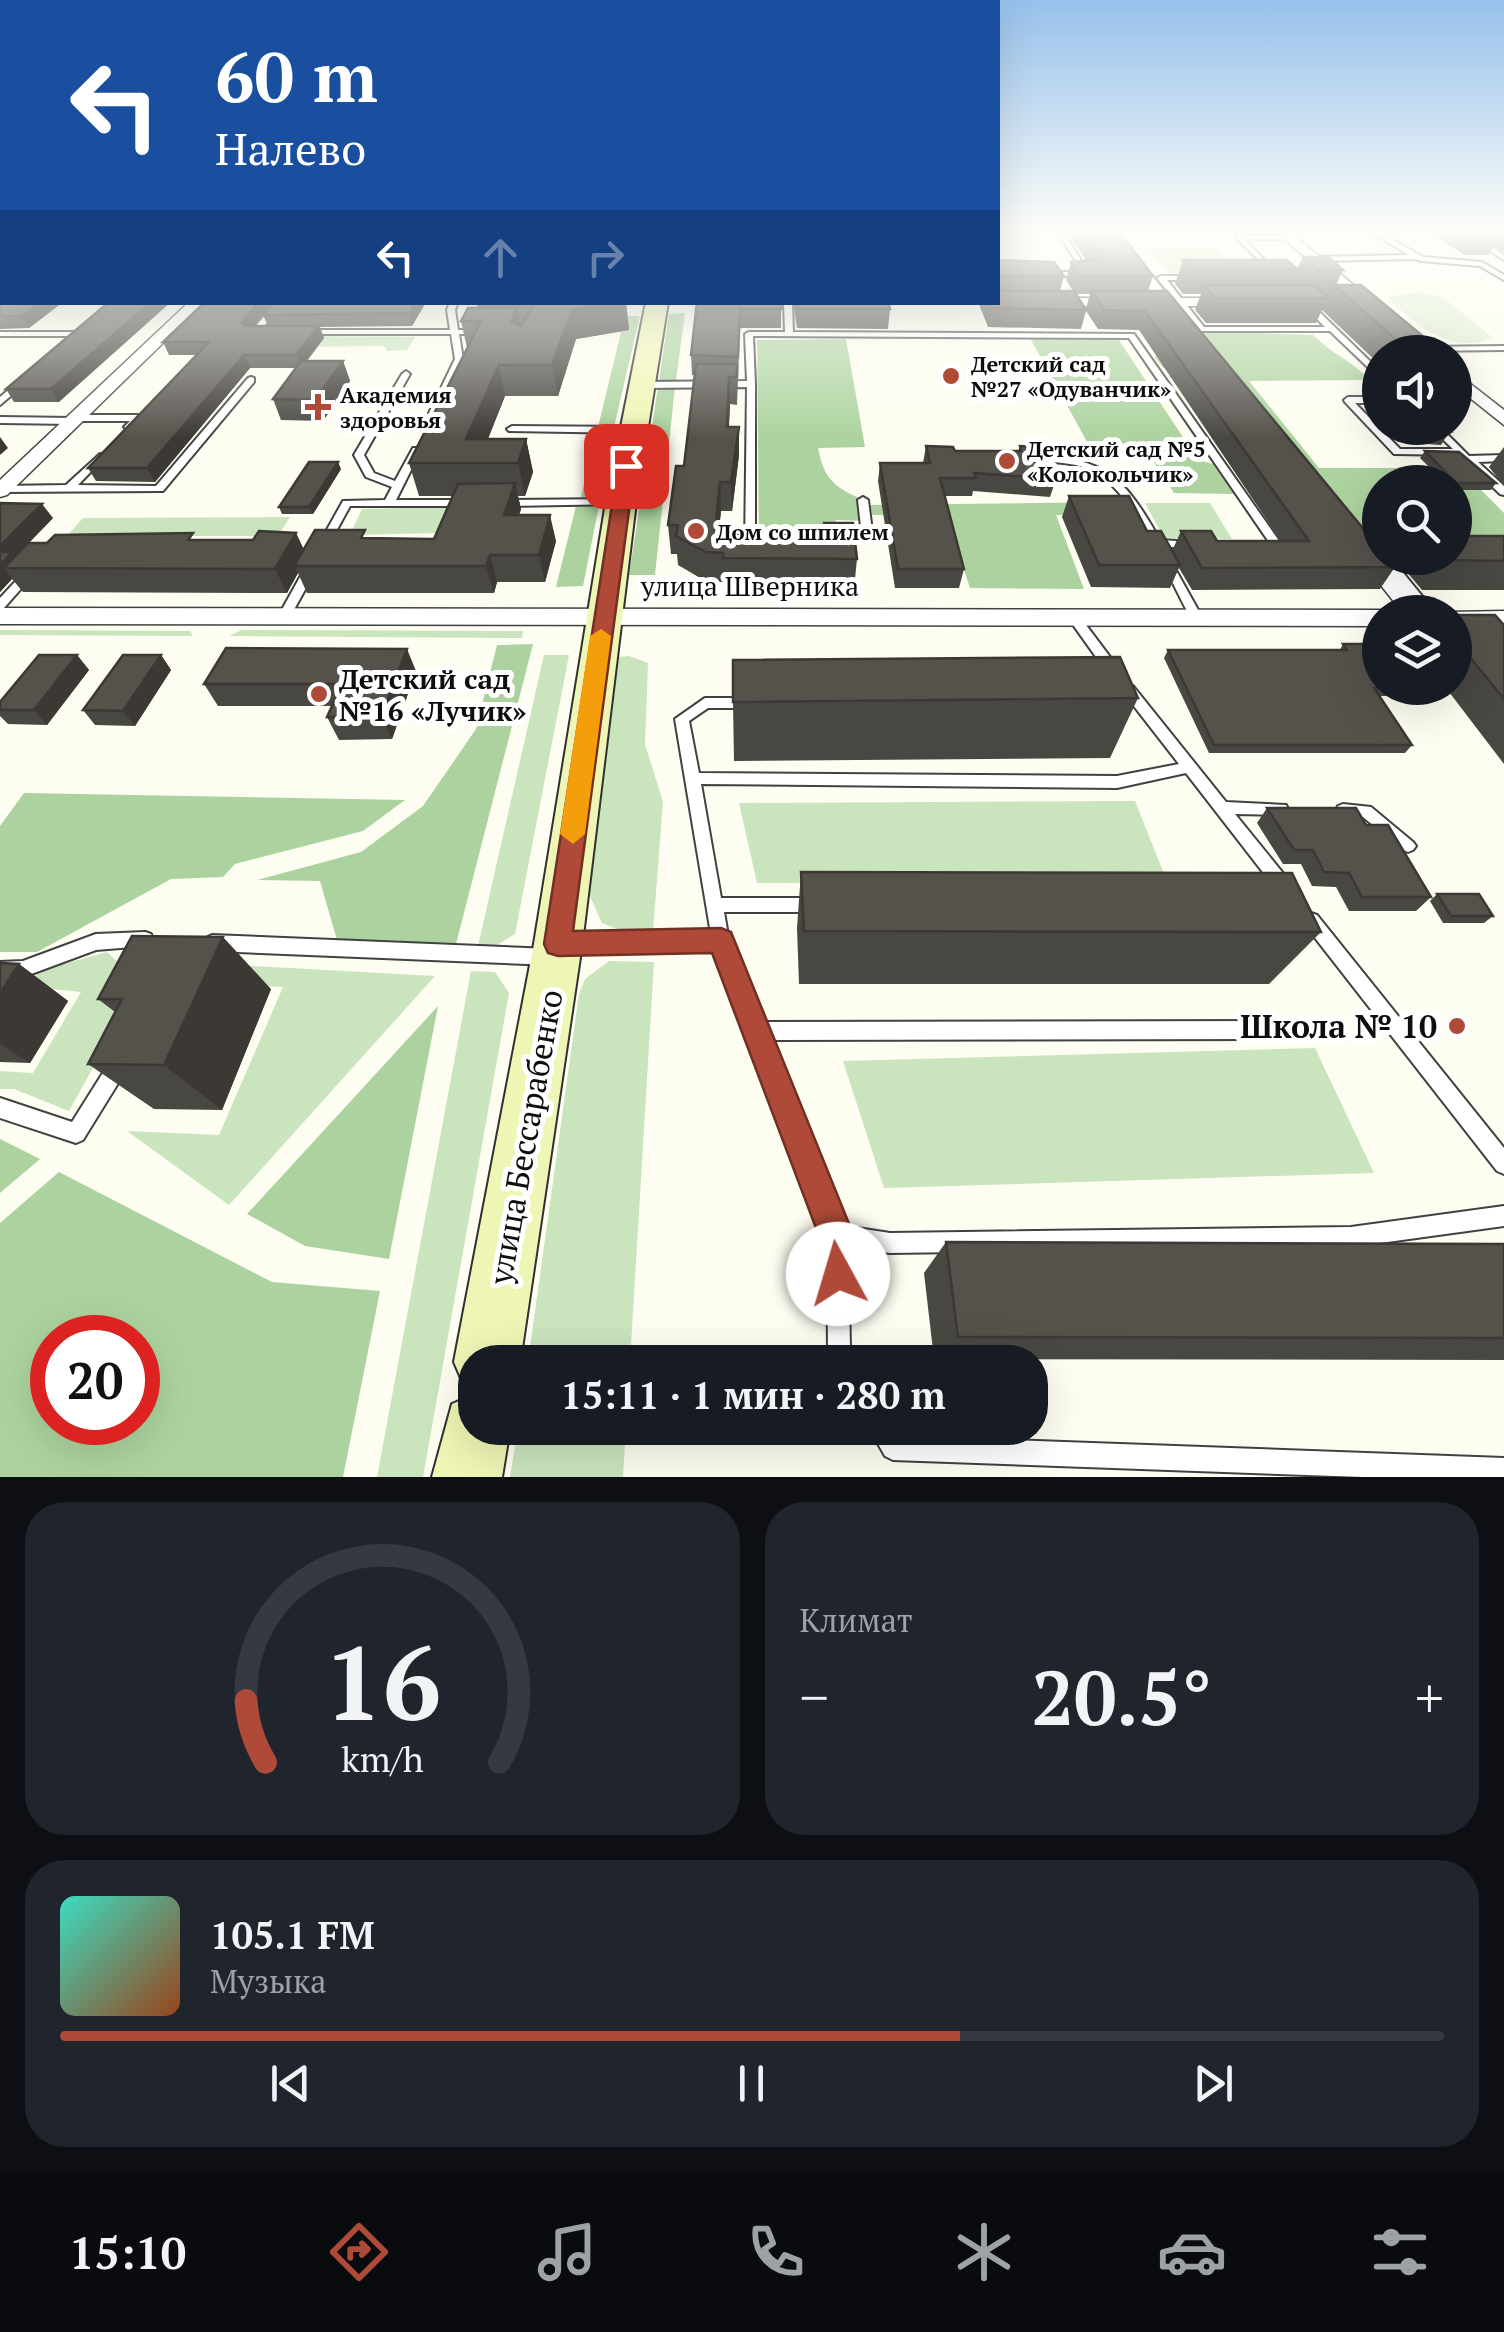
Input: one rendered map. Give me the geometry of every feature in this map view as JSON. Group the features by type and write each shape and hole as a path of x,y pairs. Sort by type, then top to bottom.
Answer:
{"street":[{"path":"1341,301 1366,302 1405,335"},
{"path":"1000,302 1251,302"},
{"path":"1173,302 1204,350"},
{"path":"1,490 195,305"},
{"name":"улица Бессарабенко","path":"489,1345 557,951 620,502 656,305"},
{"path":"1472,395 1504,419"},
{"path":"1356,540 1400,595"},
{"name":"улица Шверника","path":"0,616 1362,618"},
{"path":"1472,622 1504,619"},
{"path":"467,1477 473,1445"}],"lane":[{"path":"1297,301 1362,358"},
{"path":"1173,302 1202,329 1332,329"},
{"path":"274,332 254,332 278,305"},
{"path":"389,503 458,358 454,305"},
{"path":"788,305 789,334"},
{"path":"1086,324 1093,336"},
{"path":"294,332 484,332"},
{"path":"0,334 80,334 57,354"},
{"path":"768,551 749,550 749,334 1132,336 1277,545 1260,545"},
{"path":"1472,349 1504,348"},
{"path":"0,402 37,371"},
{"path":"398,486 370,475 359,455 406,374"},
{"path":"1,490 159,488 251,380"},
{"path":"641,385 751,384"},
{"path":"1362,400 1348,400 1362,415"},
{"path":"0,420 141,415 124,432"},
{"path":"512,430 632,430"},
{"path":"1390,445 1397,452 1504,458"},
{"path":"1454,445 1504,492"},
{"path":"69,488 110,446"},
{"path":"1024,458 1090,464 1118,480 1196,617"},
{"path":"830,539 868,539 864,500"},
{"path":"491,503 620,502"},
{"path":"285,615 332,541 347,503 475,503"},
{"path":"453,518 459,503"},
{"path":"307,541 332,541"},
{"path":"1156,543 1208,544"},
{"path":"0,605 34,567"},
{"path":"1398,575 1415,595"},
{"path":"1073,616 1129,701 1190,767 1504,1164"},
{"path":"765,703 705,703 682,720 721,940 836,1236 839,1345"},
{"path":"692,778 1117,782 1190,767"},
{"path":"1222,808 1294,810"},
{"path":"1330,810 1366,811 1408,846"},
{"path":"1270,896 1289,892"},
{"path":"715,905 842,905"},
{"path":"0,970 23,969 96,942 160,940"},
{"path":"186,942 557,951 721,940"},
{"path":"756,1031 1278,1030"},
{"path":"0,1108 76,1134 132,1044"},
{"path":"836,1236 890,1243 1351,1237 1504,1216"},
{"path":"891,1445 1504,1470"}],"green space":[{"path":"1391,301 1448,301 1493,338 1472,343 1472,335 1437,335 1421,327"},
{"path":"685,313 676,380 659,380 669,314"},
{"path":"1186,314 1201,331 1313,335 1362,373 1362,380 1249,381 1319,468 1362,468 1362,562 1209,368 1163,368 1154,356 1199,356"},
{"path":"625,316 640,316 614,427 598,427"},
{"path":"289,336 415,337 407,350 387,351 384,346 266,347"},
{"path":"1030,338 1119,340 1198,460 1213,464 1234,494 1174,493 1146,450 1091,449"},
{"path":"846,339 865,447 818,448 832,481 863,500 866,521 836,520 830,539 759,544 757,340"},
{"path":"658,387 675,387 655,575 629,575"},
{"path":"596,431 613,431 600,497 581,497"},
{"path":"1472,481 1504,513 1504,546 1472,543"},
{"path":"1111,502 1117,515 1056,515 1084,589 970,588 946,515 872,515 870,505"},
{"path":"1145,503 1210,503 1232,539 1164,538"},
{"path":"576,506 599,506 583,586 556,587"},
{"path":"450,507 440,533 350,535 362,509"},
{"path":"290,517 278,536 67,536 83,518"},
{"path":"1372,575 1397,575 1407,590 1385,591"},
{"path":"0,630 190,631 193,636 0,635"},
{"path":"242,630 523,631 522,638 229,636"},
{"path":"533,644 456,944 337,940 320,881 257,880 361,852 423,806 476,729 497,645"},
{"path":"544,655 569,655 515,934 497,945 478,946"},
{"path":"629,656 648,663 645,744 663,802 653,931 622,931 602,923 588,892 616,657"},
{"path":"24,793 405,800 363,831 235,864 223,877 171,879 37,952 0,952 0,826"},
{"path":"1135,801 1168,884 757,883 739,803"},
{"path":"107,952 140,983 69,1111 14,1089 0,1089 0,1071 33,1073 81,992 31,987 38,971"},
{"path":"609,961 654,962 631,1345 530,1345 579,994 585,979"},
{"path":"197,963 435,976 229,1205 127,1131 219,1135 283,987 186,984"},
{"path":"471,971 495,972 509,993 423,1477 377,1477"},
{"path":"438,1006 389,1259 305,1246 247,1214"},
{"path":"1315,1048 1374,1173 884,1188 843,1061"},
{"path":"0,1139 40,1159 0,1193"},
{"path":"59,1172 272,1282 380,1291 343,1477 0,1477 0,1223"},
{"path":"515,1445 625,1445 623,1477 510,1477"}],"building":[{"path":"1000,301 1080,301 1086,310 990,305 1000,305"},
{"path":"1098,301 1175,301 1362,527 1362,567 1202,568 1181,531 1211,531 1217,541 1309,541 1145,311 1104,310"},
{"path":"1352,301 1380,301 1421,335 1391,335"},
{"path":"0,305 36,305 22,316 0,316"},
{"path":"105,305 148,305 51,389 6,389"},
{"path":"202,305 256,305 242,323 246,326 319,326 296,355 244,355 147,468 88,468 209,342 163,342"},
{"path":"271,305 414,305 409,313 263,315"},
{"path":"533,305 598,305 572,310 552,365 499,365 466,439 526,439 518,463 409,463 481,321 461,321 468,308 517,307 511,322 521,326"},
{"path":"697,305 781,305 782,309 740,309 738,357 691,355"},
{"path":"797,305 889,305 890,309 798,309"},
{"path":"301,361 343,361 315,400 273,399"},
{"path":"696,364 737,364 737,377 729,377 727,427 739,427 731,482 720,482 715,530 807,530 824,529 824,523 853,523 857,559 723,558 723,553 706,552 676,536 678,525 668,525 676,466 684,466"},
{"path":"926,446 953,447 955,451 1021,451 1020,446 1042,447 1056,479 974,473 976,478 940,478 964,569 898,569 880,463 930,463"},
{"path":"1425,451 1459,452 1496,483 1472,483 1472,465 1439,465"},
{"path":"309,462 338,462 309,507 279,507"},
{"path":"515,483 504,515 550,515 539,555 490,555 486,566 294,566 315,530 365,530 361,538 434,539 458,484"},
{"path":"1069,496 1129,496 1147,531 1161,531 1180,565 1099,565"},
{"path":"0,503 42,504 0,546"},
{"path":"259,531 296,533 275,569 4,568 28,543 47,543 55,535 193,533 188,540 253,540"},
{"path":"1472,536 1504,536 1504,561 1472,560"},
{"path":"0,552 12,552 0,565"},
{"path":"1472,615 1495,615 1504,625 1504,699 1472,660"},
{"path":"1343,644 1362,644 1362,705 1385,705 1412,745 1214,745 1168,650 1347,650"},
{"path":"226,648 407,649 381,717 327,717 342,684 204,684"},
{"path":"39,655 77,655 34,710 0,710 0,702"},
{"path":"123,655 161,655 123,711 83,710"},
{"path":"1120,657 1138,698 733,702 733,660"},
{"path":"1267,808 1356,808 1366,825 1388,825 1431,897 1362,897 1349,873 1324,872 1313,850 1294,850"},
{"path":"801,872 1292,873 1321,932 804,931"},
{"path":"1437,894 1479,894 1493,916 1451,916"},
{"path":"132,936 223,937 164,1065 88,1064 122,999 98,999"},
{"path":"0,963 19,964 0,993"},
{"path":"946,1242 1504,1244 1504,1338 958,1337"}],"slow traffic":[{"path":"573,834 601,636"}],"place":[{"name":"Детский сад №27 «Одуванчик»","path":"951,376"},
{"name":"Академия здоровья","path":"318,407"},
{"name":"Детский сад №5 «Колокольчик»","path":"1007,461"},
{"name":"Дом со шпилем","path":"696,531"},
{"name":"Детский сад №16 «Лучик»","path":"319,694"},
{"name":"Школа № 10","path":"1457,1026"}],"route":[{"path":"626,466 558,944 721,940 836,1236 838,1274"}]}
